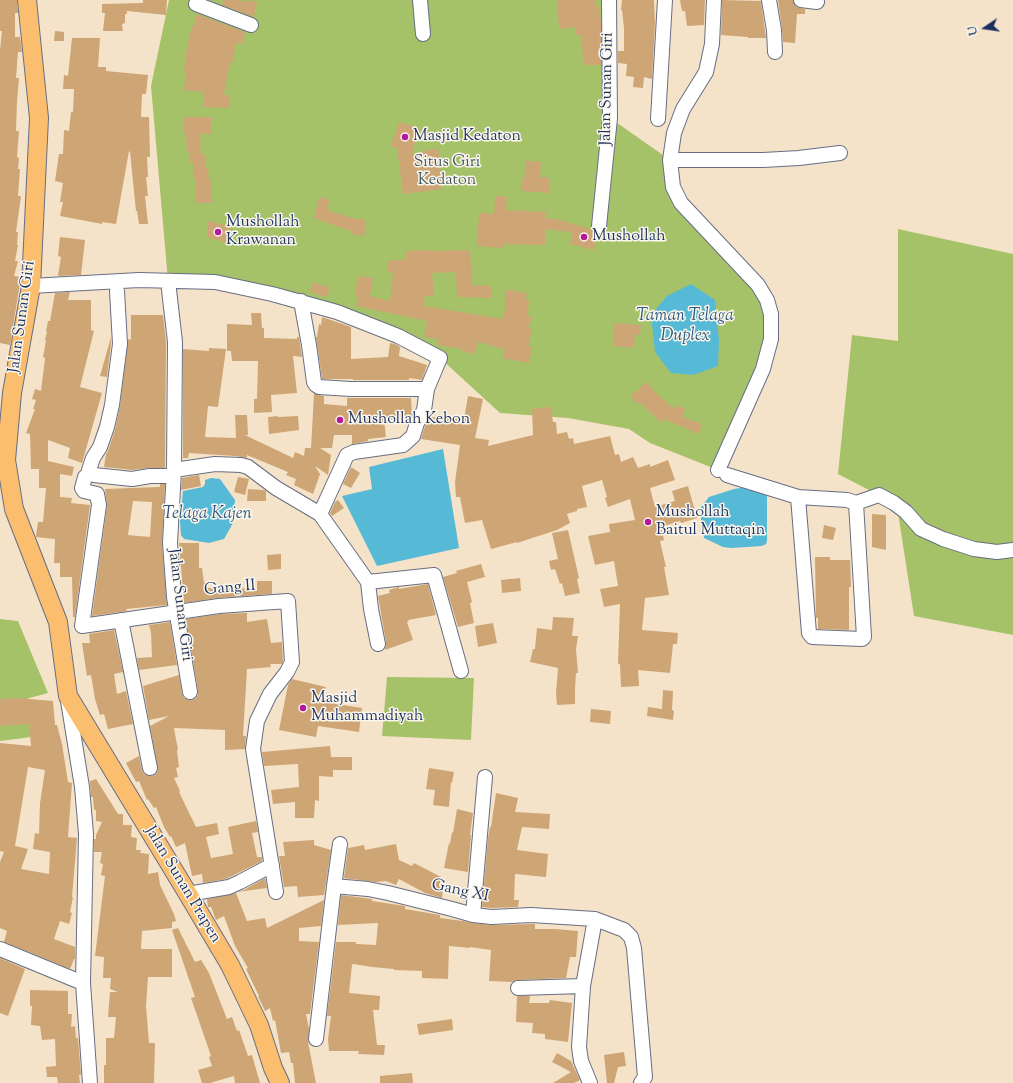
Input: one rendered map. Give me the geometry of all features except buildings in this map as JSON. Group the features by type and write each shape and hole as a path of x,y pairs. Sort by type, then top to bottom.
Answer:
{"main road":[{"name":"Jalan Sunan Giri","path":"27,0 39,118 31,286 6,391 6,460 14,509 58,622 68,696"},
{"name":"Jalan Sunan Prapen","path":"68,696 230,965 258,1025 273,1068 280,1083"}],"street":[{"path":"420,0 423,34"},
{"name":"Jalan Sunan Giri","path":"599,226 610,118 608,0"},
{"path":"658,119 664,0"},
{"path":"714,0 712,44 706,72 683,109 674,133 670,160 673,186 681,203 758,285 767,300 771,314 771,339 763,369 722,472 798,497 847,500 856,502 879,495 894,503 906,512 921,529 943,539 974,550 997,552 1013,550"},
{"path":"769,0 774,30 775,52"},
{"path":"801,0 817,2"},
{"path":"196,4 251,25"},
{"path":"670,160 763,160 799,158 840,153"},
{"path":"31,286 139,280 215,282 301,301 336,312 398,336 440,358 427,389 424,410 417,423 413,436 403,445 354,452 347,455 320,514"},
{"name":"Jalan Sunan Giri","path":"168,281 175,342 173,473 170,543 174,597 190,692"},
{"path":"117,291 120,344 112,405 107,427 100,447 94,458 90,473 94,475 119,478 173,473 215,464 241,465 248,467 276,488 320,514 368,582 371,609 378,644"},
{"path":"301,301 314,382 316,385 319,387 351,389 427,389"},
{"name":"Gang II","path":"90,473 84,477 82,488 84,491 97,494 99,505 82,626 219,606 288,601 292,662 287,672 270,694 257,721 253,749 272,865"},
{"path":"798,497 809,633 812,637 862,639 864,637 856,502"},
{"path":"368,582 434,575 461,671"},
{"path":"121,620 150,768"},
{"path":"68,696 82,787 86,834 83,983 90,1083"},
{"path":"473,915 485,777"},
{"path":"316,1039 340,844"},
{"path":"188,894 228,887 272,865 276,892"},
{"name":"Gang XI","path":"334,886 368,889 388,893 473,915 492,917 530,915 595,919 624,930 631,937 634,948 645,1077 641,1083"},
{"path":"590,1083 579,1054 583,986 595,919"},
{"path":"0,949 83,983"},
{"path":"518,988 583,986"}],"green space":[{"name":"Situs Giri Kedaton","path":"169,0 606,0 610,118 670,160 673,187 767,300 769,347 718,470 650,443 629,429 568,418 500,413 440,358 268,293 168,281 151,86"},
{"path":"898,229 1013,254 1013,635 914,616 898,513 894,503 838,474 852,335 898,341"},
{"path":"0,619 18,621 48,693 26,699 31,737 0,741"},
{"path":"387,677 474,678 471,740 382,736"}],"water":[{"name":"Taman Telaga Duplex","path":"691,284 715,300 719,340 718,366 693,375 671,373 655,352 651,315 667,296"},
{"path":"443,449 459,548 377,566 342,496 372,489 369,467"},
{"name":"Telaga Kajen","path":"211,478 220,479 235,500 233,523 224,539 209,543 184,539 181,535 180,522 183,491 203,487 205,480"},
{"path":"746,487 765,493 767,497 766,544 762,546 731,548 723,547 704,538 701,520 701,507 709,497 734,489"}],"place":[{"name":"Masjid Kedaton","path":"405,137"},
{"name":"Mushollah Krawanan","path":"218,232"},
{"name":"Mushollah","path":"584,237"},
{"name":"Mushollah Kebon","path":"340,420"},
{"name":"Mushollah Baitul Muttaqin","path":"648,522"},
{"name":"Masjid Muhammadiyah","path":"303,708"}]}
